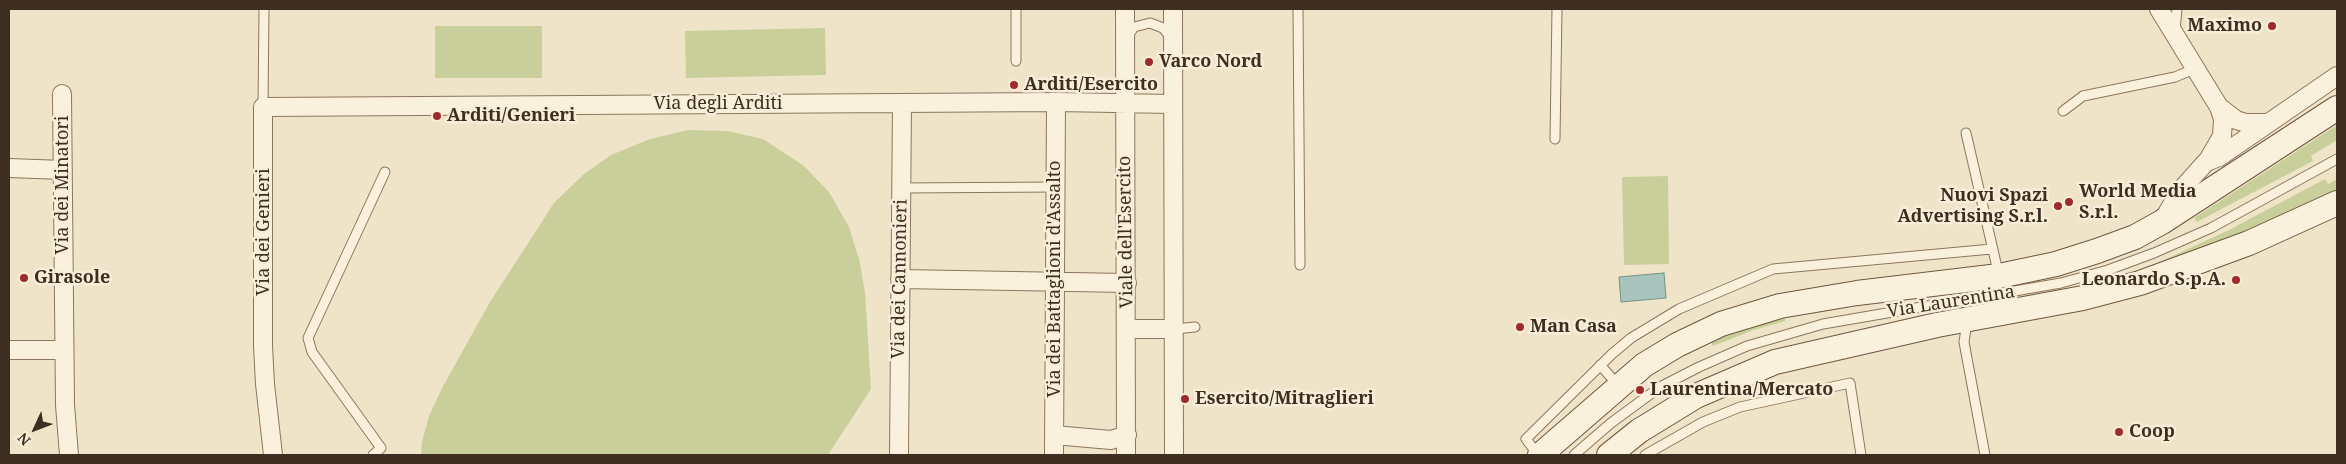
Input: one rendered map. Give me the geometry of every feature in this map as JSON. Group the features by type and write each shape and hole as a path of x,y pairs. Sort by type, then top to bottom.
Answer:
{"main road":[{"name":"Via Laurentina","path":"1539,455 1649,361 1721,324 1748,314 1857,293 1998,276 2044,267 2080,257 2135,237 2162,222 2337,108"},
{"name":"Via Laurentina","path":"1609,455 1639,432 1680,405 1751,371 1797,356 1967,319 2083,298 2140,283 2284,229 2337,203"}],"street":[{"name":"Viale dell'Esercito","path":"1125,9 1126,455"},
{"path":"1173,9 1174,455"},
{"path":"2159,9 2219,108 2223,119 2222,136 2206,162 2181,190 2162,222"},
{"path":"2206,162 2219,157 2337,76"},
{"name":"Via dei Minatori","path":"62,94 65,419 69,455"},
{"name":"Via degli Arditi","path":"264,107 1056,102 1174,104"},
{"name":"Via dei Battaglioni d'Assalto","path":"1054,455 1056,102"},
{"name":"Via dei Cannonieri","path":"899,455 902,103"},
{"name":"Via dei Genieri","path":"264,107 263,346 265,393 273,455"},
{"path":"2219,108 2236,120 2246,123 2266,123"},
{"path":"9,168 63,170"},
{"path":"900,279 1127,282"},
{"path":"1126,329 1174,329"},
{"path":"9,350 64,350"},
{"path":"1054,435 1111,440 1127,435"}],"lane":[{"name":"Via dei Genieri","path":"264,9 264,107"},
{"path":"1016,9 1016,61"},
{"path":"1298,9 1300,265"},
{"path":"1556,139 1557,9"},
{"path":"2174,36 2177,9"},
{"path":"1124,41 1134,27 1150,23 1164,28 1173,40"},
{"path":"2063,111 2083,96 2175,77 2194,69"},
{"path":"1966,133 1998,276"},
{"name":"Via Laurentina","path":"1574,455 1611,423 1660,388 1699,367 1747,346 1823,324 2061,283 2108,270 2154,253 2211,228 2337,159"},
{"path":"373,455 381,448 312,352 308,338 385,172"},
{"path":"901,188 1056,187"},
{"path":"1539,455 1526,439 1600,365 1631,338 1679,309 1773,269 1992,249"},
{"path":"1967,319 1964,342 1986,455"},
{"path":"1174,329 1195,327"},
{"path":"1600,365 1619,385"},
{"path":"1645,455 1703,422 1740,407 1850,383 1861,455"}],"green space":[{"path":"435,26 542,26 542,78 435,78"},
{"path":"825,28 826,75 686,78 685,31"},
{"path":"2337,125 2337,140 2311,156 2313,161 2197,222 2194,218"},
{"path":"688,130 727,131 763,139 804,166 829,192 849,227 859,259 865,292 871,389 828,455 421,455 422,442 429,416 442,388 490,302 554,203 584,174 611,155 650,139"},
{"path":"1668,176 1669,264 1624,265 1622,177"},
{"path":"2325,179 2328,184 2337,179 2337,190 2282,218 2153,268 2153,265 2227,231"},
{"path":"1785,317 1785,321 1754,330 1713,346 1711,341 1752,325"}],"water":[{"path":"1664,273 1666,298 1621,302 1619,277"}],"place":[{"name":"Maximo","path":"2272,26"},
{"name":"Varco Nord","path":"1149,62"},
{"name":"Arditi/Esercito","path":"1014,85"},
{"name":"Arditi/Genieri","path":"437,116"},
{"name":"World Media S.r.l.","path":"2069,202"},
{"name":"Nuovi Spazi Advertising S.r.l.","path":"2058,206"},
{"name":"Girasole","path":"24,278"},
{"name":"Leonardo S.p.A.","path":"2236,280"},
{"name":"Man Casa","path":"1520,327"},
{"name":"Laurentina/Mercato","path":"1640,390"},
{"name":"Esercito/Mitraglieri","path":"1185,399"},
{"name":"Coop","path":"2119,432"}]}
